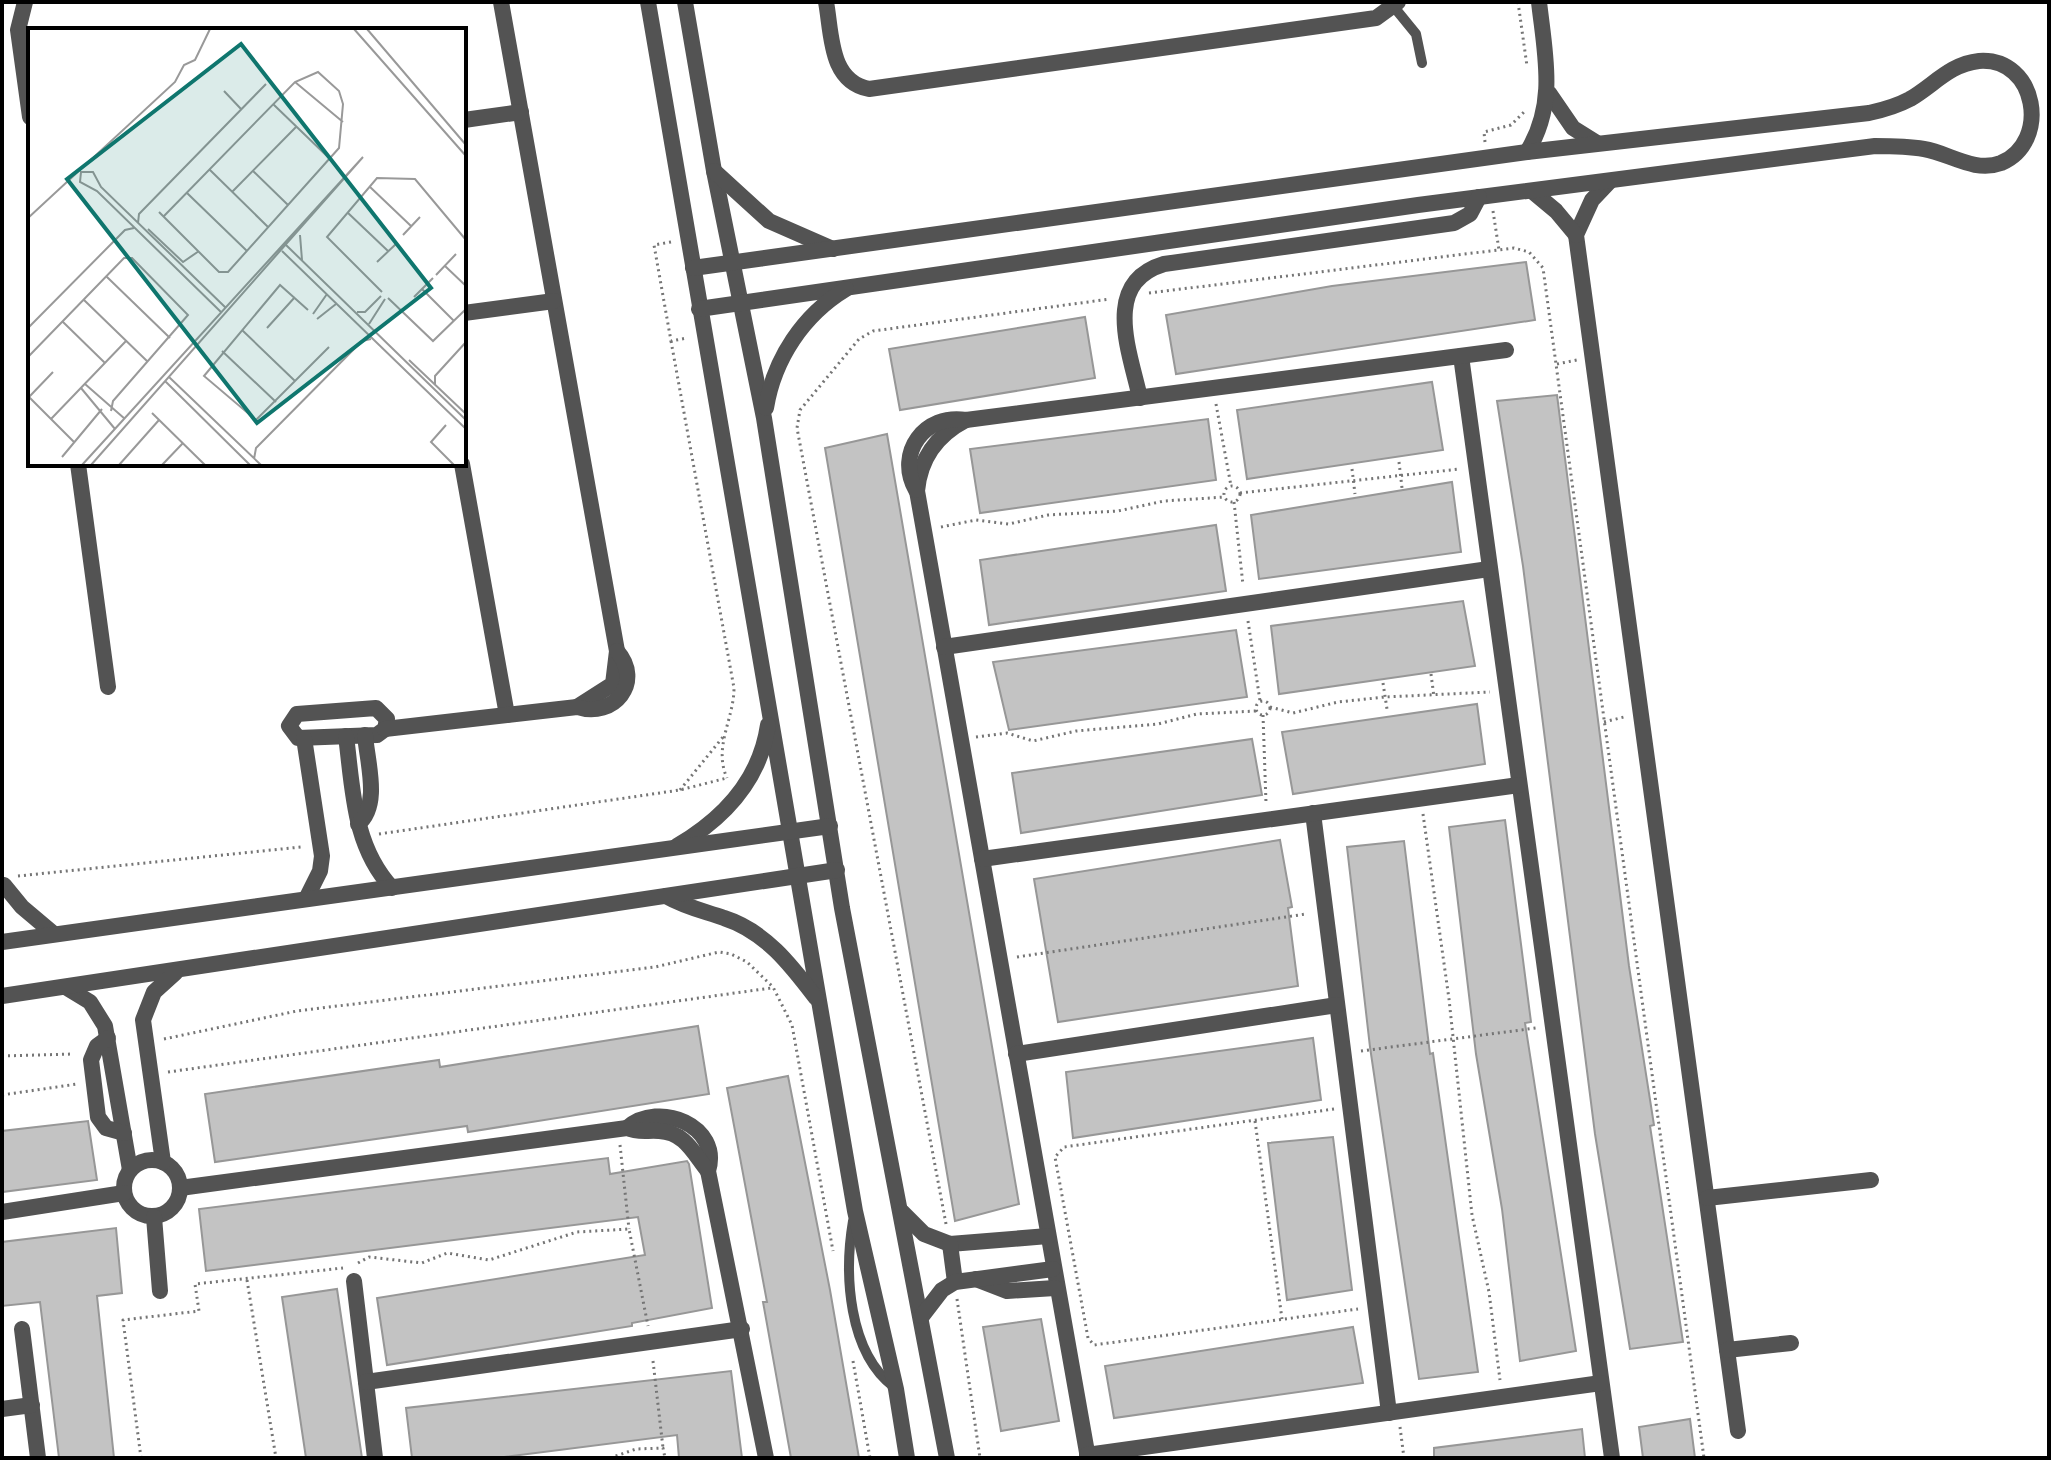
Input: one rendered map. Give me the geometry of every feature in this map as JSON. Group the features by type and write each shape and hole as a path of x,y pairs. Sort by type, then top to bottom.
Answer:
{"street":[{"path":"25,2 18,30 28,102"},
{"path":"385,729 387,719 376,708 297,714 290,721 290,732 304,738 377,735 385,729 577,707 613,684 617,651 501,2"},
{"path":"648,2 689,239 702,335 855,1211 896,1389 907,1458"},
{"path":"685,2 714,171 764,418 837,870 947,1458"},
{"path":"826,2 837,65 849,82 869,89 1376,18 1396,4"},
{"path":"1527,152 1544,118 1549,93 1539,2"},
{"path":"693,268 1527,152 1869,113 1911,98 1956,67 1982,61 1997,63 2021,78 2033,104 2031,132 2024,145 2001,163 1987,166 1974,166 1925,149 1875,146 855,284 699,309"},
{"path":"1549,93 1573,128 1597,143"},
{"path":"466,120 521,112"},
{"path":"714,171 769,221 814,243 839,250"},
{"path":"1610,181 1585,211 1576,235 1738,1431"},
{"path":"1532,191 1556,211 1576,235"},
{"path":"1140,398 1124,322 1126,296 1145,272 1164,264 1454,223 1470,214 1485,197"},
{"path":"764,418 774,376 794,337 821,307 855,284"},
{"path":"466,313 554,301"},
{"path":"1506,350 966,420 944,434 928,454 917,491 1087,1456 1601,1383"},
{"path":"1461,356 1612,1458"},
{"path":"78,466 108,687"},
{"path":"462,466 507,715"},
{"path":"944,647 1489,569"},
{"path":"669,850 708,824 742,791 764,746 769,712"},
{"path":"358,824 367,814 371,802 365,735"},
{"path":"346,736 358,824 367,854 392,888"},
{"path":"304,738 322,856 320,871 307,897"},
{"path":"982,859 1519,785"},
{"path":"1313,813 1375,1306 1393,1412"},
{"path":"2,942 830,826"},
{"path":"2,996 837,870"},
{"path":"3,882 32,916 54,934"},
{"path":"666,896 696,910 725,918 759,936 784,957 820,1002"},
{"path":"67,987 90,1002 99,1013 108,1038 130,1170 124,1193 134,1211 154,1217 173,1207 180,1188 178,1177 163,1162 144,1044 147,1005 154,992 177,972"},
{"path":"1016,1054 1337,1005"},
{"path":"108,1038 93,1052 92,1082 101,1124 124,1133"},
{"path":"180,1188 622,1128 661,1131 678,1136 691,1147 708,1171 766,1458"},
{"path":"130,1170 151,1160 163,1162"},
{"path":"1707,1198 1871,1180"},
{"path":"2,1212 124,1193"},
{"path":"902,1212 924,1234 950,1244 1048,1236"},
{"path":"154,1217 160,1291"},
{"path":"950,1244 955,1282"},
{"path":"922,1316 942,1290 955,1282 1053,1269"},
{"path":"975,1278 1007,1291 1055,1288"},
{"path":"354,1281 375,1458"},
{"path":"22,1329 38,1458"},
{"path":"366,1382 742,1329"},
{"path":"1727,1350 1791,1343"},
{"path":"2,1409 32,1405"}],"lane":[{"path":"1396,4 1416,34 1422,63"}],"path":[{"path":"1518,2 1528,77"},
{"path":"1485,158 1484,132 1511,125 1526,110"},
{"path":"1485,197 1499,250"},
{"path":"689,239 654,245 734,688 723,737 723,768 727,778 742,791"},
{"path":"950,1244 797,428 800,410 859,339 873,331 1514,248 1529,252 1539,262 1544,274 1704,1458"},
{"path":"671,341 702,335"},
{"path":"1213,388 1231,486"},
{"path":"1399,462 1402,488"},
{"path":"1240,493 1401,479 1475,467"},
{"path":"1352,469 1355,494"},
{"path":"1225,497 1225,490 1231,486 1237,487 1240,493"},
{"path":"924,530 976,520 1009,524 1048,515 1118,511 1164,501 1225,497 1234,502 1240,493"},
{"path":"1431,674 1434,697"},
{"path":"1383,683 1387,709"},
{"path":"1256,711 1260,701 1293,713 1385,697 1434,697 1506,690"},
{"path":"1267,819 1263,715 1270,707"},
{"path":"961,739 1007,733 1033,741 1076,731 1158,724 1197,714 1256,711 1263,715"},
{"path":"680,790 723,737"},
{"path":"1421,798 1472,1215 1489,1292 1502,1397"},
{"path":"1000,960 1326,911"},
{"path":"144,1044 297,1011 655,967 719,952 747,962 773,987 792,1025 835,1258"},
{"path":"148,1075 773,987"},
{"path":"1343,1053 1552,1026"},
{"path":"2,1056 47,1057 93,1052"},
{"path":"2,1095 92,1082"},
{"path":"1350,1107 1064,1147 1055,1157 1088,1338 1094,1345 1375,1306"},
{"path":"1255,1120 1282,1319"},
{"path":"622,1128 629,1229 651,1342 665,1458"},
{"path":"141,1458 123,1320 199,1311 195,1284 351,1267 369,1257 422,1263 447,1253 489,1260 577,1232 629,1229"},
{"path":"247,1279 276,1458"},
{"path":"955,1282 980,1458"},
{"path":"851,1350 870,1458"},
{"path":"1393,1412 1404,1458"},
{"path":"610,1458 636,1449 663,1448"}],"building":[{"path":"1526,262 1535,320 1176,374 1166,315 1332,286"},
{"path":"1085,317 1095,378 900,410 889,349"},
{"path":"1432,382 1443,450 1247,479 1237,410"},
{"path":"1557,395 1629,966 1654,1125 1650,1126 1683,1342 1630,1349 1595,1134 1523,566 1497,401"},
{"path":"1208,419 1216,480 980,513 970,449"},
{"path":"887,434 1019,1204 955,1221 825,448"},
{"path":"1452,482 1461,552 1259,579 1251,515"},
{"path":"1216,525 1226,591 989,625 980,560"},
{"path":"1463,601 1475,666 1279,694 1271,626"},
{"path":"1236,630 1247,697 1009,730 993,662"},
{"path":"1477,704 1485,764 1293,794 1282,732"},
{"path":"1252,739 1262,795 1021,833 1012,773"},
{"path":"1505,820 1531,1022 1525,1023 1576,1351 1520,1361 1502,1209 1476,1054 1449,827"},
{"path":"1280,840 1292,907 1288,908 1298,986 1058,1022 1034,879"},
{"path":"1404,841 1430,1054 1433,1053 1478,1372 1419,1379 1370,1047 1347,847"},
{"path":"698,1026 709,1094 468,1132 467,1126 215,1162 205,1094 439,1060 440,1067"},
{"path":"1313,1038 1321,1100 1073,1138 1066,1072"},
{"path":"788,1076 859,1458 791,1458 763,1302 767,1302 727,1088"},
{"path":"88,1121 97,1180 2,1192 2,1131"},
{"path":"1333,1137 1352,1290 1287,1300 1268,1143"},
{"path":"608,1158 610,1174 687,1161 712,1308 632,1323 632,1326 387,1365 377,1298 645,1255 638,1217 206,1271 199,1209"},
{"path":"116,1228 122,1293 97,1296 114,1458 59,1458 40,1302 2,1306 2,1242"},
{"path":"337,1289 362,1458 306,1458 282,1297"},
{"path":"1041,1319 1059,1421 1001,1431 983,1327"},
{"path":"1353,1327 1363,1383 1114,1418 1105,1366"},
{"path":"731,1371 742,1458 679,1458 677,1435 496,1458 412,1458 406,1408"},
{"path":"1690,1419 1695,1458 1643,1458 1639,1427"},
{"path":"1582,1429 1585,1458 1434,1458 1434,1448"}]}
